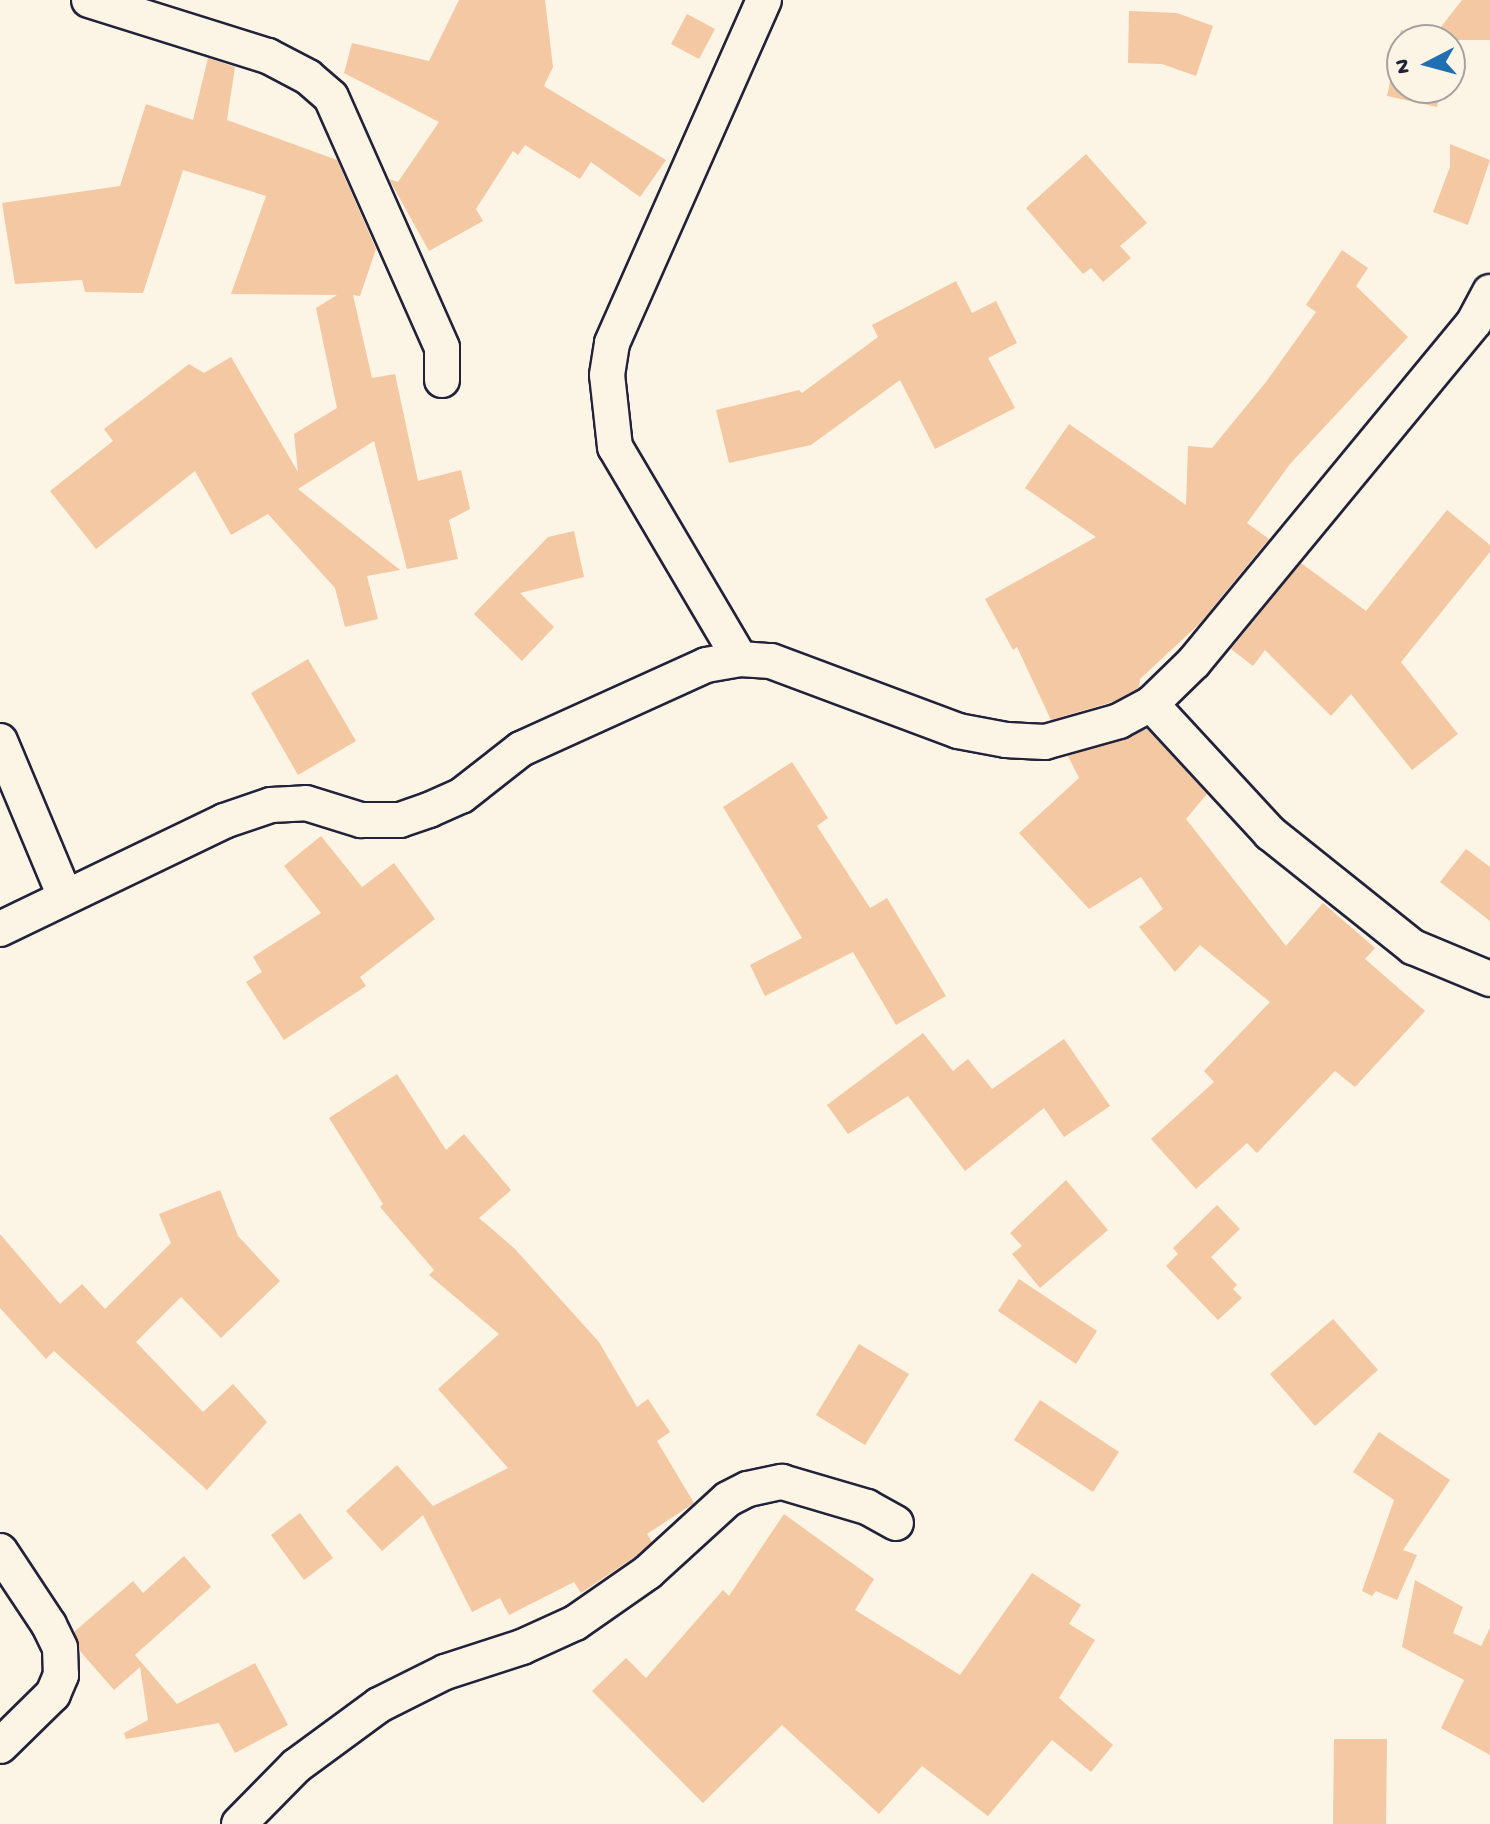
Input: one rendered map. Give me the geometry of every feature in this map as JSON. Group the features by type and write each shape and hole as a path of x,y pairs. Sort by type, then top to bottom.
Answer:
{"street":[{"path":"89,0 268,56 308,77 331,97 442,348 442,380"},
{"path":"740,659 615,447 607,375 612,343 764,0"},
{"path":"0,929 64,894 224,821 271,805 306,803 361,820 400,820 429,810 461,796 521,749 706,665 740,659 771,661 958,731 1006,740 1045,742 1119,721 1151,704 1194,662 1474,322 1490,292"},
{"path":"1151,704 1281,842 1413,947 1490,979"},
{"path":"0,741 64,894"},
{"path":"239,1824 296,1766 379,1705 445,1672 522,1647 575,1623 648,1572 728,1499 748,1489 782,1482 867,1507 896,1523"},
{"path":"0,1551 49,1625 60,1648 61,1675 53,1694 0,1746"}],"building":[{"path":"459,0 545,0 553,67 544,86 666,160 640,197 591,162 580,179 525,145 518,155 513,151 476,209 483,221 429,251 389,179 398,182 439,122 344,73 352,43 429,61"},
{"path":"1462,0 1490,0 1490,40 1466,40 1466,24 1443,24"},
{"path":"1129,11 1177,13 1213,26 1196,76 1162,64 1128,63"},
{"path":"687,14 715,29 699,59 671,44"},
{"path":"208,58 235,67 227,120 337,160 376,249 360,296 353,295 372,378 395,374 418,481 461,470 470,509 449,520 458,559 407,569 374,441 298,489 400,570 367,576 378,619 345,627 335,588 268,514 231,535 195,471 96,549 50,491 113,441 104,429 189,364 204,373 231,357 298,472 294,434 337,408 316,308 337,295 231,294 266,196 183,170 143,293 85,292 82,280 15,284 2,203 120,186 146,104 193,120"},
{"path":"1450,144 1490,160 1468,225 1433,212 1450,167"},
{"path":"1086,154 1147,223 1120,246 1131,258 1103,282 1091,268 1083,274 1026,208"},
{"path":"1342,250 1368,268 1356,286 1408,337 1290,464 1247,523 1269,539 1199,624 1140,679 1139,688 1112,702 1051,720 1017,647 1013,650 985,599 1096,537 1025,488 1069,424 1186,505 1188,446 1212,448 1266,382 1316,312 1306,305"},
{"path":"956,281 972,313 996,301 1017,343 988,358 1015,408 935,449 900,380 811,445 729,463 716,410 799,390 802,393 878,337 872,325"},
{"path":"1447,510 1490,545 1490,552 1401,662 1458,734 1412,770 1351,694 1331,716 1265,650 1253,666 1231,649 1301,563 1366,611"},
{"path":"574,531 584,577 520,593 554,627 522,661 474,614 548,537"},
{"path":"308,659 356,741 298,775 251,693"},
{"path":"1147,729 1207,794 1186,819 1286,946 1323,903 1375,948 1365,959 1425,1011 1355,1087 1335,1071 1257,1153 1247,1143 1196,1189 1151,1139 1214,1082 1204,1071 1270,1002 1200,945 1175,972 1139,927 1163,909 1141,877 1089,909 1019,833 1079,778 1068,756"},
{"path":"792,762 828,818 817,826 870,908 887,898 946,996 896,1025 853,952 765,996 750,965 802,938 723,807"},
{"path":"321,836 362,887 394,863 435,919 360,977 366,986 284,1040 246,982 262,972 253,957 321,913 284,866"},
{"path":"1466,849 1490,867 1490,921 1440,882"},
{"path":"923,1033 953,1071 968,1059 992,1089 1064,1039 1110,1106 1064,1137 1044,1108 965,1171 908,1096 848,1134 827,1105"},
{"path":"397,1074 446,1150 464,1134 511,1190 479,1218 514,1248 599,1342 637,1407 648,1399 670,1432 657,1441 694,1503 647,1534 652,1542 636,1556 581,1593 574,1582 509,1615 500,1598 472,1612 423,1515 382,1551 346,1511 397,1465 433,1506 508,1468 438,1389 499,1334 429,1275 434,1270 380,1207 383,1204 329,1118"},
{"path":"1066,1180 1108,1230 1040,1288 1012,1254 1022,1246 1010,1233"},
{"path":"220,1190 238,1236 280,1281 221,1338 181,1297 136,1342 203,1412 233,1384 267,1422 207,1490 54,1351 46,1359 0,1308 0,1234 60,1304 82,1284 105,1309 171,1243 159,1214"},
{"path":"1217,1205 1240,1229 1211,1257 1237,1285 1233,1289 1242,1298 1218,1320 1166,1266 1178,1254 1173,1248"},
{"path":"1019,1279 1097,1331 1076,1364 998,1311"},
{"path":"1333,1319 1378,1370 1315,1426 1270,1374"},
{"path":"859,1344 909,1374 865,1445 816,1415"},
{"path":"1040,1400 1119,1452 1093,1492 1014,1440"},
{"path":"1379,1432 1450,1480 1403,1550 1417,1555 1397,1600 1376,1591 1372,1596 1362,1591 1394,1500 1353,1472"},
{"path":"300,1513 333,1558 304,1580 271,1535"},
{"path":"784,1514 874,1579 855,1610 960,1675 1032,1573 1081,1605 1069,1624 1095,1640 1059,1698 1113,1745 1091,1772 1052,1740 988,1816 922,1766 879,1814 782,1725 703,1803 592,1691 626,1658 646,1678 723,1590 729,1596"},
{"path":"184,1556 211,1587 135,1655 177,1704 255,1663 288,1725 235,1753 219,1723 126,1739 124,1733 148,1720 140,1667 114,1690 80,1651 74,1632 133,1581 143,1593"},
{"path":"1415,1580 1463,1607 1453,1633 1481,1646 1490,1628 1490,1755 1441,1728 1464,1680 1402,1647"},
{"path":"1334,1739 1387,1739 1386,1824 1333,1824"}]}
